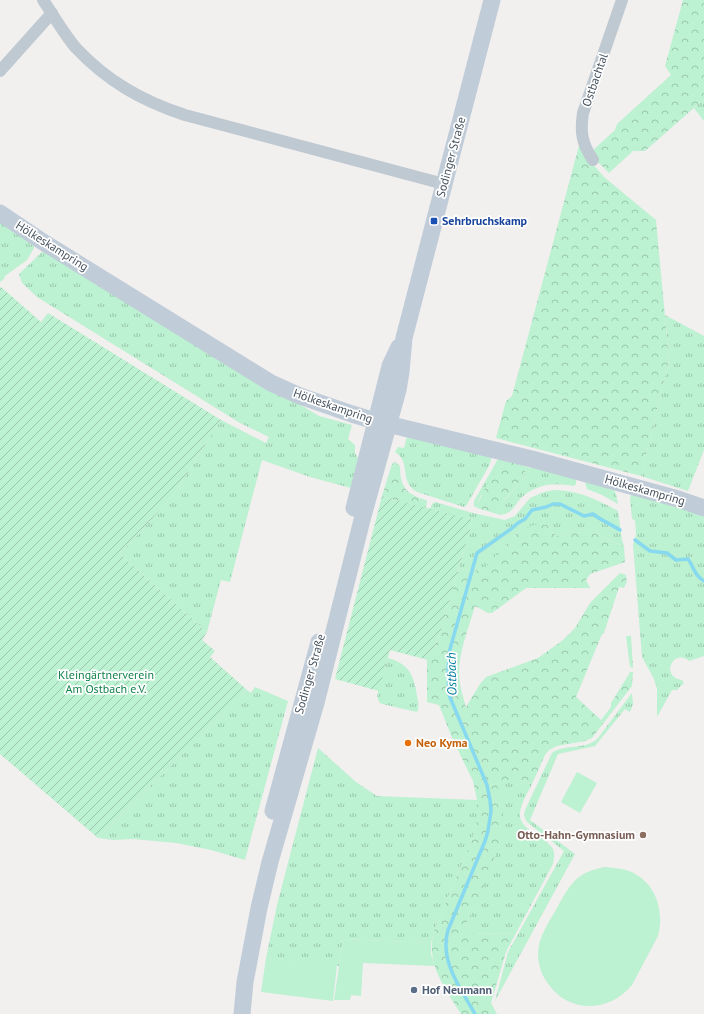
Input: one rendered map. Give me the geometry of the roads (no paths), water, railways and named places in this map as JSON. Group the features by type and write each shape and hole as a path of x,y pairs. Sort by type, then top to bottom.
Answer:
{"main road":[{"name":"Sodinger Straße","path":"242,1014 245,982 259,908 270,862 316,703 363,516 382,422 390,366 404,338 492,0"},
{"name":"Hölkeskampring","path":"0,213 43,242 271,383 300,396 352,414 503,451 678,499 704,508"},
{"name":"Sodinger Straße","path":"230,1014 241,944 252,890 300,707 382,422"}],"street":[{"path":"43,0 76,47 99,69 118,84 159,107 444,184"},
{"name":"Ostbachtal","path":"593,160 583,142 583,113 622,0"},
{"path":"0,71 52,13"}],"waterway":[{"name":"Ostbach","path":"475,1014 458,985 449,964 446,953 446,941 448,930 485,841 491,811 487,785 449,695 448,668 450,649 477,553 525,519 532,510 553,504 560,504 584,516 593,514 620,530"},
{"name":"Ostbach","path":"635,540 650,551 667,553 676,560 688,559 696,574 704,581"}],"place":[{"name":"Sehrbruchskamp","path":"434,221"},
{"name":"Neo Kyma","path":"408,743"},
{"name":"Otto-Hahn-Gymnasium","path":"643,835"},
{"name":"Hof Neumann","path":"414,990"}],"park label":[{"name":"Kleingärtnerverein Am Ostbach e.V.","path":"106,682"}]}
